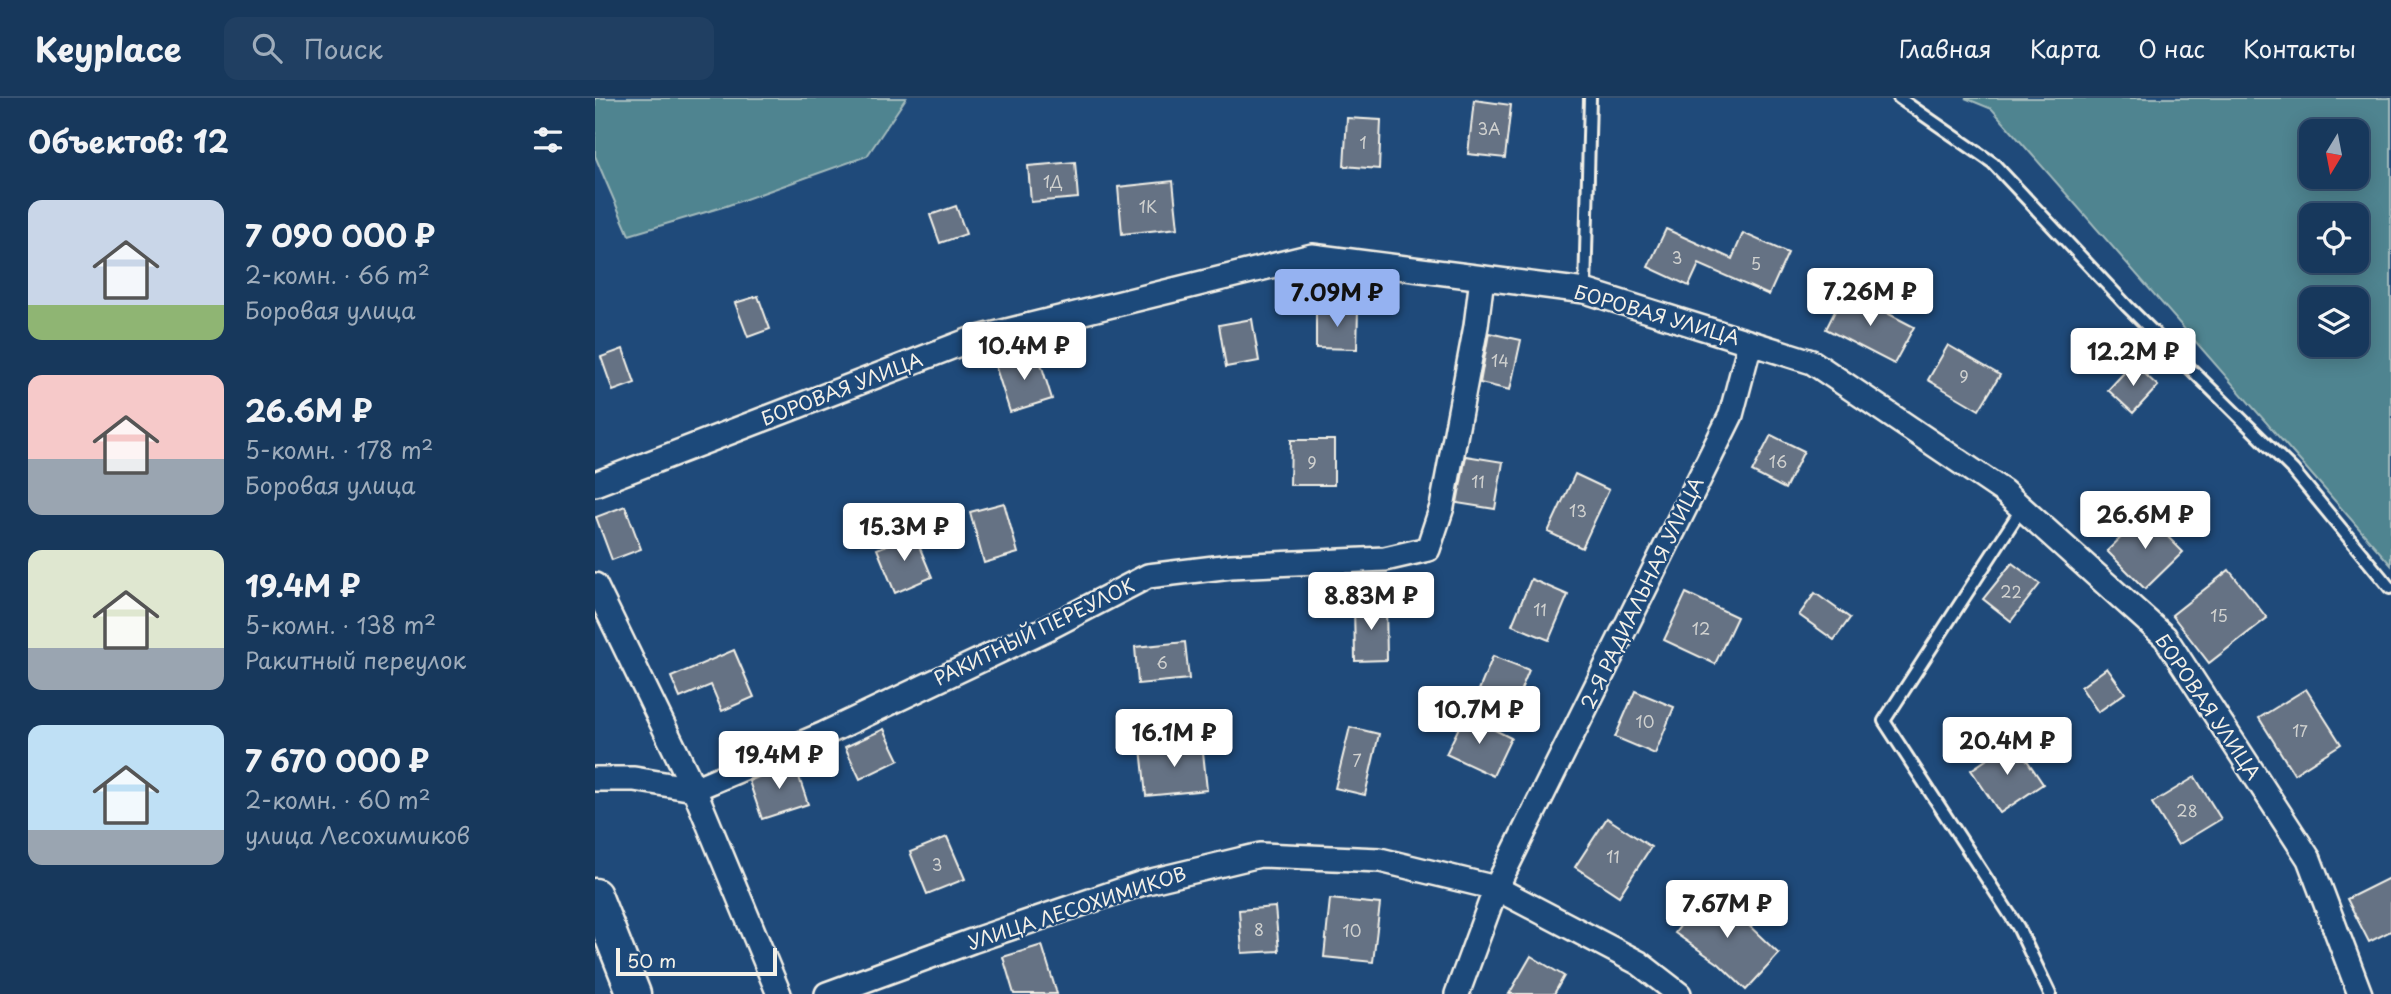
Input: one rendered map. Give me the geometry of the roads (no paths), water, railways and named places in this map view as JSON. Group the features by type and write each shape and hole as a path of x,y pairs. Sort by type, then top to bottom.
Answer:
{"street":[{"name":"БОРОВАЯ УЛИЦА","path":"595,484 970,340 1312,256 1585,291 1812,362 2003,491 2165,637 2309,859 2360,994"},
{"name":"РАКИТНЫЙ ПЕРЕУЛОК","path":"694,789 824,734 1048,628 1148,576 1231,566 1385,559 1428,549 1442,507 1476,326 1482,278"},
{"name":"2-Я РАДИАЛЬНАЯ УЛИЦА","path":"1457,994 1496,888 1731,415 1750,343"},
{"path":"595,585 694,789 779,994"},
{"path":"595,779 634,779 694,789"},
{"name":"УЛИЦА ЛЕСОХИМИКОВ","path":"827,994 972,940 1143,883 1260,855 1380,860 1496,888 1639,962 1679,994"},
{"path":"595,895 634,994"}],"lane":[{"path":"1585,291 1590,98"},
{"path":"1899,98 1993,163 2127,306 2293,470 2390,588"},
{"path":"2022,508 1884,721 2018,927 2050,994"}]}
